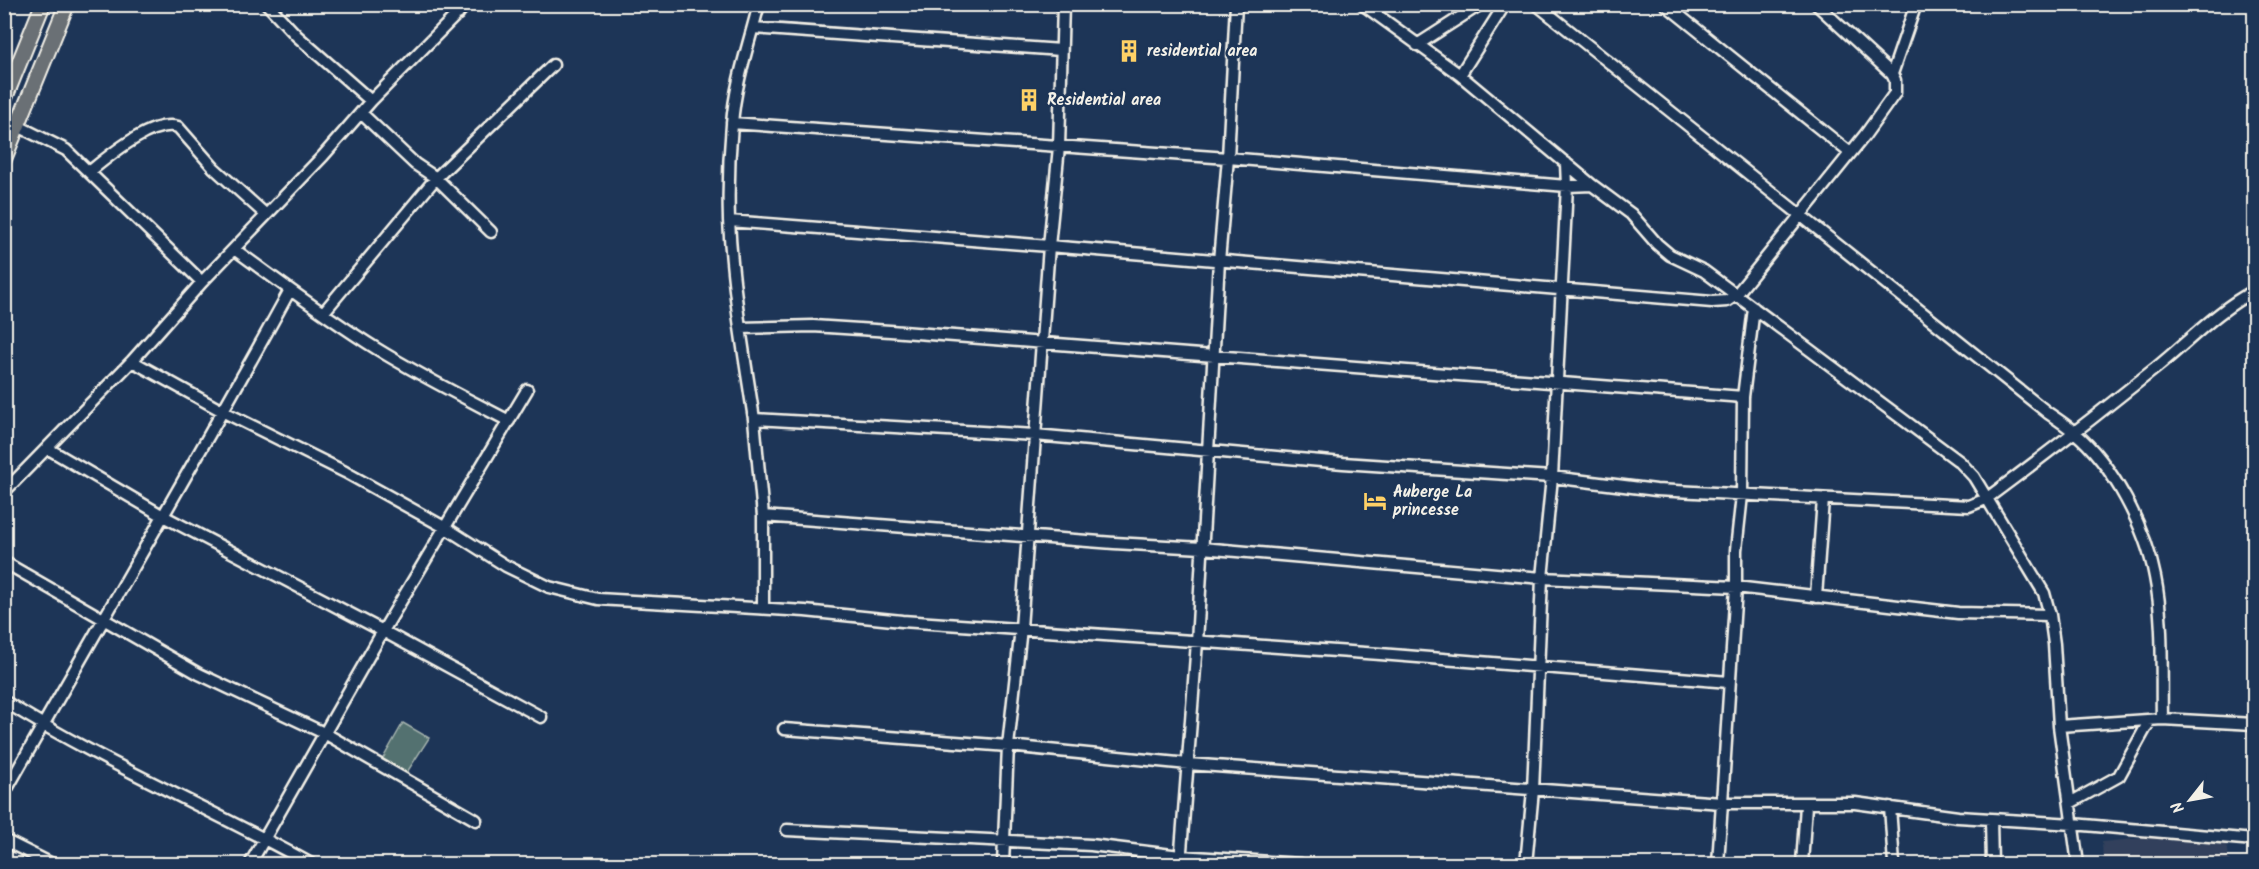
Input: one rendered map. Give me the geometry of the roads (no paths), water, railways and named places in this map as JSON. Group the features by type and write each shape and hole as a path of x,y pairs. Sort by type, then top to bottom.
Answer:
{"main road":[{"path":"4,100 44,4"},
{"path":"4,159 67,4"}],"street":[{"path":"267,4 297,36 371,101"},
{"path":"448,4 458,14"},
{"path":"4,492 132,361 202,282 323,156 371,101 467,4"},
{"path":"759,4 739,78 732,123 729,221 754,419 763,516 763,608"},
{"path":"1003,864 1008,746 1021,628 1048,246 1059,147 1063,4"},
{"path":"1180,860 1197,642 1236,4"},
{"path":"1362,4 1460,75 1592,185 1631,214 1657,244 1670,255 1704,271 1960,462 1974,477 2027,562 2044,593 2050,615 2059,726 2079,864"},
{"path":"1418,45 1481,4"},
{"path":"1460,75 1505,4"},
{"path":"1536,4 2048,413 2075,432 2103,464 2127,500 2143,534 2156,579 2160,636 2156,719 2119,776 2070,803"},
{"path":"1665,4 1849,152"},
{"path":"729,221 1561,290 1712,302 1727,301 1736,295 1865,135 1895,93 1896,87 1892,74 1816,4"},
{"path":"1892,74 1916,4"},
{"path":"753,28 1061,50"},
{"path":"323,313 436,178 553,64"},
{"path":"361,113 415,164 436,178 491,232"},
{"path":"4,119 66,150 202,282"},
{"path":"732,123 1228,158 1567,186 1592,185"},
{"path":"89,172 138,137 170,124 178,127 214,168 265,214"},
{"path":"1526,864 1533,790 1542,578 1552,477 1567,186 1566,163"},
{"path":"234,249 378,350 451,392 509,421"},
{"path":"4,794 103,618 224,412 290,290"},
{"path":"754,419 1035,435 1343,463 1552,477 1656,490 1969,506 1986,499 2075,432 2234,304 2254,291"},
{"path":"1718,864 1736,587 1736,550 1742,495 1743,397 1754,308"},
{"path":"741,328 813,326 1743,397"},
{"path":"132,361 224,412 345,472 446,528 506,566 549,587 598,599 763,608 902,621 1729,682"},
{"path":"250,864 384,631 527,390"},
{"path":"47,448 163,516 384,631 541,717"},
{"path":"1816,597 1823,499"},
{"path":"763,516 1202,548 1542,578 1736,587 1958,613 2050,615"},
{"path":"4,561 199,674 326,734 476,820"},
{"path":"4,700 43,725 311,864"},
{"path":"2059,726 2156,719 2254,724"},
{"path":"784,729 1008,746 1188,764 1533,790 1722,803 1855,803 1991,819 2254,840"},
{"path":"1802,864 1806,804"},
{"path":"1890,807 1894,864"},
{"path":"1991,819 1992,864"},
{"path":"787,830 1091,844 1180,860 1300,864"},
{"path":"4,840 52,864"}],"place":[{"name":"residential area","path":"1129,51"},
{"name":"Residential area","path":"1029,100"},
{"name":"Auberge La princesse","path":"1375,501"}]}
